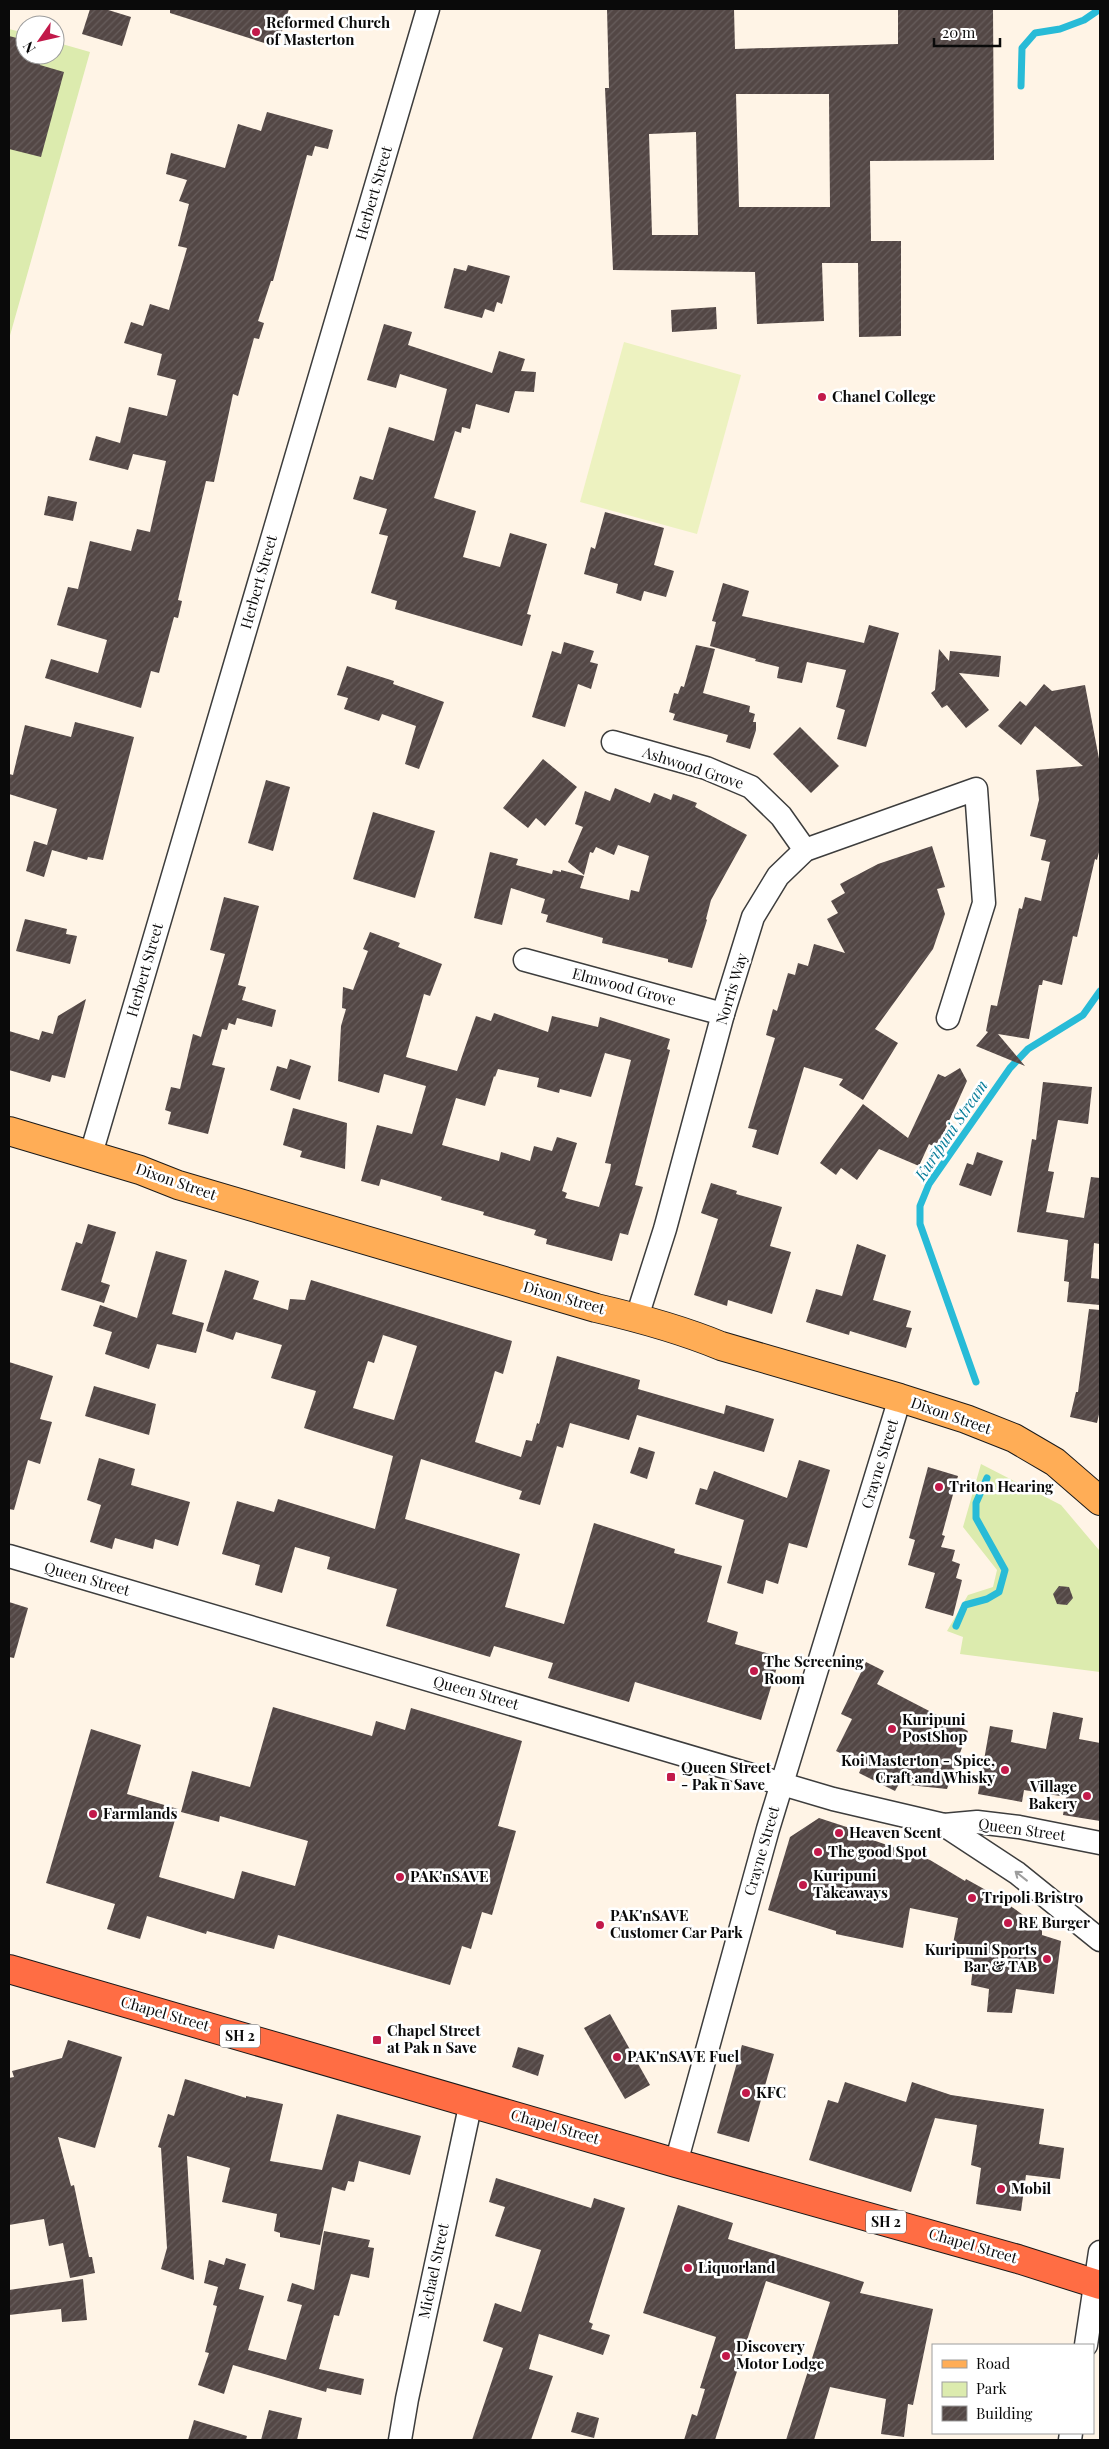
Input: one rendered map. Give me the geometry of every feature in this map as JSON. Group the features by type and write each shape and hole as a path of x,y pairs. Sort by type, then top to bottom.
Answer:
{"highway":[{"name":"Chapel Street","path":"9,1969 676,2163 1018,2259 1098,2284"}],"main road":[{"name":"Dixon Street","path":"9,1131 91,1154 188,1188 596,1308 637,1317 722,1346 966,1419 1036,1449 1063,1468 1100,1501"}],"street":[{"name":"Herbert Street","path":"91,1154 428,9"},
{"name":"Ashwood Grove","path":"613,742 706,768 751,787 780,816 805,850"},
{"name":"Norris Way","path":"637,1317 686,1157 723,1014 753,917 778,876 805,850 976,789 984,903 948,1018"},
{"name":"Elmwood Grove","path":"525,960 723,1014"},
{"name":"Crayne Street","path":"676,2163 710,2032 782,1783 900,1398"},
{"name":"Queen Street","path":"9,1556 862,1807 944,1825 987,1823 1024,1828 1100,1843"},
{"name":"Queen Street","path":"944,1825 1017,1873 1093,1933"},
{"path":"1093,1933 1100,1959"},
{"name":"Michael Street","path":"400,2440 406,2399 471,2102"},
{"path":"1086,2344 1098,2284 1100,2252"}],"green space":[{"path":"9,29 15,30 15,65 65,65 65,45 90,52 9,339"},
{"path":"624,342 741,375 697,534 580,502"},
{"path":"981,1464 1061,1505 1099,1550 1100,1672 960,1654 963,1637 947,1631 968,1595 993,1587 997,1570 963,1527"}],"building":[{"path":"90,9 105,9 131,17 122,46 82,34"},
{"name":"Reformed Church of Masterton","path":"170,9 289,9 277,47 170,13"},
{"path":"607,9 734,9 735,49 898,44 898,9 993,9 994,160 870,161 871,241 901,241 901,336 859,337 858,263 822,263 824,321 757,324 755,272 613,270 605,88 609,88","holes":["736,94 829,94 830,207 739,207","696,132 698,235 652,235 649,134"]},
{"path":"9,36 15,38 15,65 40,65 64,72 41,157 9,149"},
{"path":"267,112 333,130 328,149 315,146 312,156 307,155 273,281 271,281 258,321 264,323 259,339 254,338 238,396 233,394 214,482 206,481 178,600 182,601 178,618 174,617 159,673 151,671 141,708 45,678 51,659 98,673 107,640 57,625 68,587 78,589 90,541 131,551 137,529 150,532 166,461 133,454 128,470 89,460 96,436 120,443 129,407 167,416 176,380 157,375 162,354 124,343 131,322 143,326 150,304 169,310 187,248 178,246 189,204 179,201 187,180 166,174 171,153 225,168 238,124 261,131"},
{"path":"468,265 510,276 502,304 497,302 494,312 485,309 482,318 444,308 454,268 466,271"},
{"path":"716,307 717,329 672,332 671,310"},
{"path":"384,324 412,332 408,345 492,373 499,351 525,359 521,371 536,372 534,392 515,391 509,413 476,404 470,429 462,427 461,433 455,431 434,498 476,511 463,557 500,567 510,533 547,544 527,614 531,615 522,646 395,609 397,601 371,593 388,536 379,534 387,509 353,499 360,476 373,480 389,427 434,441 447,389 400,374 396,388 367,380"},
{"path":"48,496 77,502 73,521 44,515"},
{"path":"605,512 664,528 654,565 674,571 666,597 644,591 641,601 616,593 618,584 584,574 591,547 595,549"},
{"path":"723,583 749,591 742,616 864,643 869,625 899,633 866,747 837,739 845,710 836,707 846,670 807,662 802,683 777,678 779,667 710,646 716,622 712,621"},
{"path":"564,642 594,651 590,662 598,664 591,689 578,684 565,727 532,717 552,651 561,654"},
{"path":"696,645 715,649 703,693 750,706 749,712 755,714 753,722 756,722 756,730 750,749 726,742 728,735 673,720 675,714 669,712 674,693 678,694 681,686 684,687"},
{"path":"939,649 949,661 950,651 1001,656 999,677 959,673 989,710 966,728 947,705 942,708 931,693 935,690"},
{"path":"347,666 394,681 393,684 444,702 419,769 405,764 416,726 382,714 379,721 344,709 348,698 337,695"},
{"path":"1044,684 1052,691 1085,685 1100,764 1100,848 1097,860 1095,859 1077,937 1073,936 1062,985 1043,980 1042,985 1039,985 1029,1039 998,1034 1025,1066 976,1046 988,1032 986,1031 991,1005 997,1006 1019,908 1022,909 1025,897 1041,901 1050,862 1041,860 1046,840 1030,836 1039,800 1036,770 1083,766 1035,726 1021,745 998,726 1020,701 1026,706"},
{"path":"75,722 134,737 103,860 88,857 87,860 52,850 44,877 26,871 34,841 47,845 57,809 9,794 9,774 13,775 25,725 71,737"},
{"path":"800,727 839,766 811,793 773,754"},
{"path":"543,759 577,787 545,826 536,818 528,828 503,808"},
{"path":"266,780 290,787 273,851 248,843"},
{"path":"615,788 650,803 654,793 671,800 673,794 697,803 695,807 747,835 711,900 707,920 692,968 668,962 668,959 602,943 603,938 546,922 548,915 541,913 545,899 511,888 502,925 474,918 490,852 518,859 516,865 552,874 553,870 561,872 561,870 584,876 580,888 629,900 631,890 639,892 649,856 618,845 614,855 596,847 593,853 590,852 584,875 568,862 583,827 575,824 585,791 610,801"},
{"path":"373,812 435,831 415,898 353,879"},
{"path":"932,846 945,887 937,889 945,914 933,949 875,1029 898,1043 863,1100 839,1085 843,1079 804,1067 778,1155 752,1147 757,1130 748,1128 775,1038 766,1035 773,1009 777,1011 788,973 795,975 798,963 808,966 814,944 845,953 827,919 838,913 831,901 845,893 840,884 878,864"},
{"path":"224,897 259,906 238,985 246,987 242,1000 276,1010 272,1027 237,1018 235,1025 229,1023 227,1030 222,1029 212,1065 225,1068 208,1134 168,1124 171,1112 165,1110 171,1087 180,1089 193,1034 201,1037 225,954 210,950"},
{"path":"25,919 67,929 66,934 77,936 70,964 16,951"},
{"path":"370,932 400,943 398,947 442,964 430,996 424,994 406,1057 457,1071 476,1016 491,1021 494,1013 548,1032 552,1016 598,1027 600,1017 670,1039 667,1049 670,1050 635,1185 643,1187 628,1235 620,1233 612,1261 546,1244 547,1239 534,1235 536,1230 483,1215 484,1212 441,1200 442,1197 381,1179 379,1186 361,1181 377,1125 412,1134 426,1086 384,1074 379,1093 338,1081 341,1026 346,1009 342,1008 343,987 353,990 368,951 363,949","holes":["605,1053 631,1060 605,1163 611,1164 599,1207 565,1198 567,1193 562,1191 577,1143 557,1137 552,1151 534,1146 530,1161 501,1152 499,1161 442,1145 456,1098 485,1106 498,1069 539,1078 537,1087 559,1093 560,1089 591,1097"]},
{"path":"86,999 65,1078 52,1075 50,1082 9,1070 9,1031 39,1040 42,1031 53,1034 58,1016"},
{"path":"290,1059 311,1066 300,1100 270,1090 277,1066 287,1069"},
{"path":"960,1068 967,1081 937,1148 929,1144 919,1166 879,1149 857,1180 841,1168 836,1175 820,1163 863,1104 908,1138 938,1074 945,1077"},
{"path":"1043,1082 1092,1087 1088,1124 1058,1120 1048,1171 1054,1172 1046,1212 1084,1218 1091,1177 1100,1178 1100,1244 1094,1243 1091,1278 1100,1279 1100,1305 1067,1302 1069,1282 1064,1281 1068,1240 1017,1232 1032,1139 1036,1140"},
{"path":"293,1108 347,1123 345,1169 300,1157 302,1151 283,1145"},
{"path":"977,1152 1003,1161 991,1196 959,1185 967,1163 973,1165"},
{"path":"711,1183 737,1191 736,1194 782,1207 770,1246 791,1252 772,1314 728,1300 727,1306 694,1295 718,1219 701,1213"},
{"path":"88,1224 116,1232 101,1282 110,1285 104,1303 61,1290 76,1242 82,1244"},
{"path":"857,1244 886,1255 873,1300 911,1311 906,1327 912,1328 906,1348 850,1331 849,1335 806,1322 816,1289 842,1296"},
{"path":"156,1251 187,1260 172,1314 204,1323 196,1353 157,1344 149,1369 105,1354 112,1332 93,1326 100,1305 137,1318"},
{"path":"225,1270 259,1281 253,1299 288,1310 290,1299 305,1300 311,1280 512,1341 503,1374 495,1371 475,1442 521,1457 526,1440 532,1441 537,1423 539,1424 557,1356 640,1380 638,1389 724,1414 726,1405 774,1419 764,1452 637,1415 629,1440 570,1423 563,1448 557,1446 540,1505 519,1499 522,1491 421,1459 405,1519 520,1554 505,1607 564,1624 594,1523 675,1549 674,1553 722,1566 707,1622 738,1632 735,1644 780,1657 761,1720 635,1682 629,1702 548,1678 553,1663 494,1646 490,1657 386,1626 397,1589 327,1569 330,1557 295,1547 282,1593 255,1585 260,1565 222,1554 237,1501 274,1512 278,1499 375,1529 393,1456 304,1428 316,1391 271,1378 282,1345 236,1332 233,1340 206,1331","holes":["383,1335 417,1346 394,1420 353,1408 368,1361 374,1363"]},
{"path":"1089,1309 1100,1310 1100,1410 1097,1423 1070,1417 1076,1392 1078,1392"},
{"path":"9,1362 53,1376 40,1419 52,1422 40,1464 28,1460 14,1510 9,1509"},
{"path":"94,1386 156,1404 149,1435 85,1416"},
{"path":"639,1447 655,1452 647,1479 630,1473"},
{"path":"99,1458 135,1469 131,1485 190,1502 178,1546 155,1539 153,1549 115,1538 112,1549 90,1542 101,1505 87,1500"},
{"path":"799,1460 830,1470 807,1548 789,1543 778,1584 766,1580 763,1594 727,1583 744,1520 695,1504 700,1488 707,1490 714,1471 787,1498"},
{"path":"928,1467 958,1476 942,1535 945,1536 941,1547 955,1550 952,1561 960,1564 956,1578 962,1580 953,1616 925,1608 935,1573 908,1565 915,1540 909,1538"},
{"path":"1059,1586 1069,1587 1073,1598 1067,1605 1057,1604 1053,1594"},
{"path":"9,1602 28,1608 14,1658 9,1657"},
{"path":"866,1662 884,1671 877,1684 968,1731 947,1789 899,1784 895,1791 859,1773 863,1764 836,1751 852,1719 841,1714"},
{"name":"PAK'nSAVE","path":"273,1707 372,1736 376,1721 405,1730 411,1708 522,1741 498,1826 516,1831 492,1915 482,1912 471,1949 462,1946 450,1985 278,1935 274,1949 207,1931 206,1934 147,1916 140,1939 107,1929 115,1904 46,1883 91,1729 141,1745 127,1794 178,1809 159,1877 234,1899 242,1871 295,1886 308,1841 220,1816 219,1822 181,1812 192,1771 250,1787"},
{"path":"1053,1712 1083,1718 1079,1739 1100,1743 1100,1821 1063,1815 1066,1797 1024,1790 1022,1802 978,1794 990,1726 1013,1730 1011,1742 1046,1749"},
{"path":"819,1818 868,1834 867,1838 930,1860 965,1881 966,1879 993,1894 1042,1928 1042,1935 1061,1941 1054,1994 1016,1989 1012,2013 987,2012 989,1989 971,1985 973,1966 965,1965 969,1944 953,1944 958,1918 910,1908 903,1948 836,1934 836,1931 768,1910 790,1837"},
{"name":"PAK'nSAVE Fuel","path":"610,2014 650,2085 625,2099 584,2028"},
{"path":"68,2040 122,2057 95,2148 58,2137 71,2186 74,2185 89,2257 92,2257 95,2273 70,2278 63,2243 49,2246 44,2219 9,2225 9,2078 14,2077 12,2071 62,2058"},
{"name":"KFC","path":"742,2045 774,2054 749,2142 717,2133"},
{"path":"518,2047 544,2055 538,2076 512,2067"},
{"path":"185,2079 246,2098 246,2096 283,2104 270,2161 322,2170 337,2114 421,2136 410,2175 359,2161 354,2182 348,2181 345,2191 332,2187 320,2245 280,2237 280,2233 274,2231 277,2214 222,2202 230,2168 187,2156 194,2280 161,2269 167,2248 161,2148 158,2147 168,2114 174,2116"},
{"path":"845,2082 906,2102 912,2082 951,2095 1044,2109 1039,2144 1064,2148 1060,2179 1026,2175 1021,2211 976,2204 981,2168 971,2165 977,2125 935,2118 911,2192 809,2160 828,2100 838,2103"},
{"path":"496,2178 591,2208 594,2198 625,2208 589,2322 593,2324 591,2329 610,2335 603,2355 539,2334 529,2369 553,2376 531,2440 472,2440 503,2348 483,2341 495,2303 521,2312 541,2250 495,2236 505,2207 489,2202"},
{"path":"678,2205 733,2223 728,2239 864,2282 860,2293 933,2309 913,2405 908,2404 904,2437 881,2434 886,2399 830,2387 814,2440 786,2440 830,2302 766,2281 715,2440 684,2440 692,2414 697,2416 705,2389 700,2388 716,2337 643,2313"},
{"path":"324,2231 370,2240 368,2247 374,2248 369,2278 351,2274 339,2316 334,2315 319,2369 364,2379 361,2395 327,2388 326,2392 233,2365 224,2394 198,2385 209,2353 205,2352 217,2306 213,2305 218,2287 204,2283 209,2260 224,2265 226,2258 246,2264 239,2289 264,2296 248,2350 286,2360 302,2305 287,2301 292,2283 314,2290"},
{"path":"83,2279 87,2320 62,2322 61,2309 9,2315 9,2290"},
{"path":"269,2410 302,2418 297,2440 261,2440"},
{"path":"577,2412 599,2418 594,2438 571,2432"},
{"path":"194,2420 247,2436 246,2440 188,2440"}],"waterway":[{"name":"Kurīpuni Stream","path":"1021,86 1022,48 1035,33 1060,29 1084,20 1100,9"},
{"name":"Kurīpuni Stream","path":"976,1382 920,1224 920,1206 929,1184 1010,1068 1028,1049 1083,1015 1100,991"},
{"name":"Kurīpuni Stream","path":"956,1626 965,1605 987,1599 999,1592 1005,1570 976,1518 976,1503 987,1478"}],"place":[{"name":"Reformed Church of Masterton","path":"256,32"},
{"name":"Chanel College","path":"822,397"},
{"name":"Triton Hearing","path":"939,1487"},
{"name":"The Screening Room","path":"754,1671"},
{"name":"Kuripuni PostShop","path":"892,1729"},
{"name":"Koi Masterton - Spice, Craft and Whisky","path":"1005,1770"},
{"name":"Queen Street - Pak n Save","path":"671,1777"},
{"name":"Village Bakery","path":"1087,1796"},
{"name":"Farmlands","path":"93,1814"},
{"name":"Heaven Scent","path":"839,1833"},
{"name":"The good Spot","path":"818,1852"},
{"name":"PAK'nSAVE","path":"400,1877"},
{"name":"Kuripuni Takeaways","path":"803,1885"},
{"name":"Tripoli Bristro","path":"972,1898"},
{"name":"RE Burger","path":"1008,1923"},
{"name":"PAK'nSAVE Customer Car Park","path":"600,1925"},
{"name":"Kuripuni Sports Bar & TAB","path":"1047,1959"},
{"name":"Chapel Street at Pak n Save","path":"377,2040"},
{"name":"PAK'nSAVE Fuel","path":"617,2057"},
{"name":"KFC","path":"746,2093"},
{"name":"Mobil","path":"1001,2189"},
{"name":"Liquorland","path":"688,2268"},
{"name":"Discovery Motor Lodge","path":"726,2356"}]}
